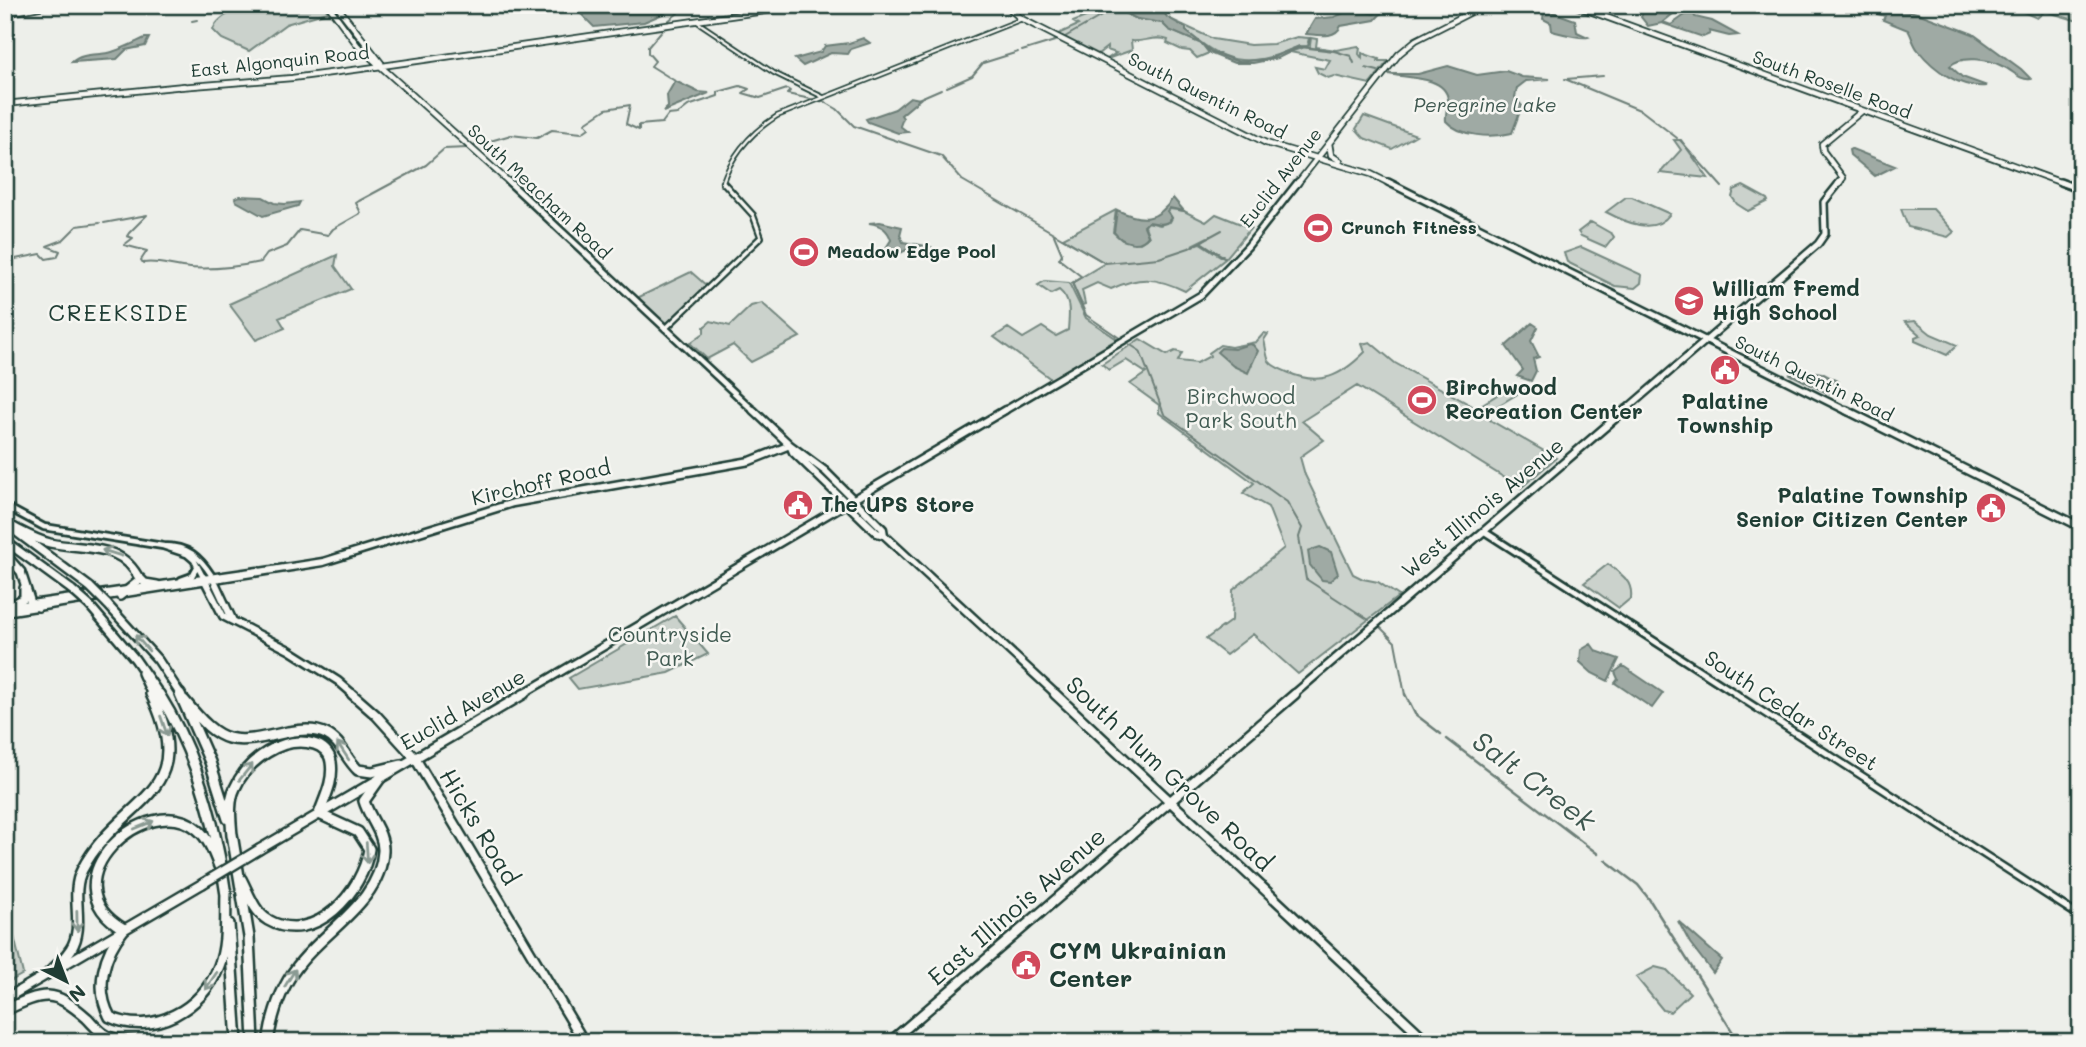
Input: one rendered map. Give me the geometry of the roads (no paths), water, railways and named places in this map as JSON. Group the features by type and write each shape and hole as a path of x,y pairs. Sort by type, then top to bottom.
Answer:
{"highway":[{"path":"6,9 21,5"},
{"path":"6,9 36,5"},
{"path":"6,9 49,5"},
{"path":"5,524 50,543 109,551 129,560 145,583 157,585"},
{"path":"5,524 90,587 164,668 177,691 206,755 232,836 241,879 254,1005 254,1042"},
{"path":"5,541 90,606 138,663 168,708 193,764 223,876 237,1042"},
{"path":"5,554 23,576 34,605"},
{"path":"6,609 25,596 23,576"},
{"path":"120,596 134,587 140,578"},
{"path":"49,973 67,955 75,940 77,889 88,860 151,792 165,766 168,746 166,729 138,663"},
{"path":"177,691 208,730 222,738 238,742 305,729 313,730 333,737 352,765 360,771 372,772 401,765"},
{"path":"232,836 230,806 240,777 259,757 284,745 312,742 331,753 334,769 319,814 358,832 369,849 365,875 340,906 310,922 279,925 270,921 259,912 241,879"},
{"path":"268,1042 275,1006 287,982 302,960 365,895 380,868 383,845 364,801 381,777"},
{"path":"223,876 206,837 192,824 179,819 163,819 132,830 104,855 92,880 93,898 111,921 124,929 107,951 102,993 104,1007 110,1017 124,1024 140,1026 158,1021 193,1001 215,976 223,954 226,891"},
{"path":"5,1010 34,996 48,993 60,995 106,1035 161,1042"}],"main road":[{"path":"328,5 349,36 382,65"},
{"path":"336,5 382,65"},
{"name":"East Algonquin Road","path":"180,86 292,78 807,5"},
{"name":"South Quentin Road","path":"1006,5 1022,19 1266,144 1354,167 2081,527"},
{"name":"Euclid Avenue","path":"5,999 1201,295 1248,246 1399,54 1416,40 1485,5"},
{"name":"South Roselle Road","path":"1573,5 2081,190"},
{"path":"686,22 691,18"},
{"path":"364,66 371,62 371,58"},
{"path":"388,70 401,62"},
{"name":"East Algonquin Road","path":"5,102 382,65"},
{"name":"South Meacham Road","path":"382,65 665,329"},
{"name":"West Illinois Avenue","path":"1170,803 1374,624 1804,257 1825,234 1824,202 1843,178 1823,151 1822,144 1863,111"},
{"path":"1329,143 1332,157 1354,167"},
{"name":"South Plum Grove Road","path":"665,329 790,445 798,449 877,533 884,535 1428,1042"},
{"name":"Kirchoff Road","path":"213,578 233,578 354,554 513,503 750,461 790,445"},
{"name":"Kirchoff Road","path":"34,605 120,596 253,570 260,572"},
{"path":"213,578 233,621"},
{"path":"219,591 222,584 233,578"},
{"path":"204,580 223,616 233,621"},
{"name":"Kirchoff Road","path":"6,609 134,587 204,580"},
{"name":"Hicks Road","path":"233,621 289,650 338,681 376,715 415,758 583,1042"},
{"name":"East Illinois Avenue","path":"890,1042 1170,803"}],"street":[{"path":"665,329 761,237 753,215 722,184 741,145 763,124 1022,19"},
{"path":"699,21 775,73 820,99"},
{"path":"5,506 44,527 163,547 187,554 204,580"},
{"name":"South Cedar Street","path":"1485,532 2081,917"},
{"path":"163,547 183,547 197,553 213,578"},
{"path":"174,582 192,576 197,566"}],"water":[{"path":"610,5 660,5 665,13 644,22 594,27 581,14 588,9"},
{"path":"1109,5 1159,5 1167,17 1186,28 1186,31 1212,52 1239,62 1271,58 1299,46 1334,51 1300,47 1278,58 1253,63 1234,63 1209,53 1202,44 1169,30 1162,23 1137,19"},
{"path":"1389,5 1375,20 1341,26 1331,35 1306,34 1315,19 1334,17 1354,9 1374,14"},
{"path":"1662,5 1684,5 1663,22 1671,25 1696,7 1699,8 1694,14 1695,17 1712,21 1738,35 1729,36 1709,31 1710,34 1703,37 1662,23 1648,26 1641,17 1644,10"},
{"path":"1886,6 1887,10 1906,10 1973,34 2031,79 2019,77 1996,64 1975,59 1961,60 1950,66 1962,77 1987,86 1967,84 1948,77 1918,50 1908,30 1883,20 1885,16 1874,13 1875,7"},
{"path":"1544,11 1575,20 1577,32 1588,37 1552,31 1551,23 1543,19"},
{"path":"149,38 145,46 126,50 117,59 72,62 86,55 116,51"},
{"path":"863,38 870,43 851,49 848,54 831,53 803,66 795,59 821,52 825,46"},
{"name":"Peregrine Lake","path":"1448,66 1477,75 1506,71 1522,77 1550,79 1526,81 1517,88 1515,97 1522,106 1512,133 1477,135 1459,130 1446,121 1448,99 1439,86 1422,79 1389,74 1418,74"},
{"path":"675,81 698,92 709,93 663,112 668,107 667,95"},
{"path":"910,97 920,99 901,115 903,118 900,126 908,132 898,133 866,119 895,109"},
{"path":"1851,149 1895,166 1875,176 1850,155"},
{"path":"263,197 274,203 300,202 298,206 263,216 236,201 235,198"},
{"path":"1173,198 1184,211 1170,208 1167,211 1172,218 1167,223 1148,222 1144,226 1148,236 1145,240 1131,243 1114,232 1117,210 1134,217 1148,218 1161,212"},
{"path":"880,222 902,227 900,235 903,242 932,247 922,250 910,248 889,259 884,251 891,240 888,233 884,228 869,223"},
{"path":"1532,323 1538,327 1531,341 1539,357 1533,359 1536,371 1531,381 1517,376 1523,370 1506,346"},
{"path":"1249,344 1258,351 1248,373 1233,366 1217,352 1221,348 1234,349"},
{"path":"1794,369 1822,373 1839,382 1839,387 1834,393 1827,393 1790,374"},
{"path":"1320,547 1331,552 1338,574 1330,581 1322,580 1310,565 1308,551"},
{"path":"1591,644 1596,651 1619,659 1608,681 1592,673 1580,662 1581,650"},
{"path":"1623,666 1663,693 1652,708 1615,683 1618,679 1615,672"},
{"path":"1678,921 1722,960 1713,973 1690,943"}],"waterway":[{"path":"668,21 678,13"},
{"path":"1065,37 1105,14"},
{"path":"192,21 197,20"},
{"path":"664,28 648,47 648,53 655,61 651,66 675,81"},
{"path":"1308,46 1310,38"},
{"path":"1022,51 1058,40"},
{"path":"1334,51 1351,56 1354,63"},
{"path":"947,87 972,76 983,63 1018,52"},
{"path":"1366,68 1378,71"},
{"path":"1566,79 1603,76"},
{"path":"1565,79 1642,111 1677,138"},
{"name":"Salt Creek","path":"473,146 511,135 537,138 552,130 582,133 589,128 585,123 606,109 630,105 626,124 639,130 639,125 662,123 668,115 678,114 688,106 718,96 718,92 740,86 749,89 743,93 760,98 787,89 790,91 787,94 825,102 837,109 854,126 941,156 962,180 1105,263 1159,258 1189,248 1222,230"},
{"path":"918,99 941,89"},
{"path":"1680,140 1722,187"},
{"name":"Salt Creek","path":"104,223 147,215 129,233 127,236 133,238 124,245 147,251 141,260 143,263 202,269 261,262 267,254 287,246 300,230 328,235 333,229 361,213 356,203 426,165 444,149 467,148"},
{"name":"Salt Creek","path":"5,261 41,254 46,259 57,257 60,251 47,246 63,240 77,226 100,223"},
{"name":"Salt Creek","path":"1054,235 1062,254 1059,259 1082,277 1072,283 1086,315 1121,339"},
{"path":"1202,243 1225,258"},
{"name":"Salt Creek","path":"1129,344 1140,351 1164,414 1287,502 1302,528 1299,537 1306,579 1369,620"},
{"name":"Salt Creek","path":"1380,627 1395,642 1405,695"},
{"name":"Salt Creek","path":"1405,694 1415,714 1441,734"},
{"name":"Salt Creek","path":"1447,739 1598,854"},
{"name":"Salt Creek","path":"1605,860 1638,885 1649,899 1739,1042"}],"place":[{"name":"Crunch Fitness","path":"1318,228"},
{"name":"Meadow Edge Pool","path":"804,252"},
{"name":"William Fremd High School","path":"1689,301"},
{"name":"Palatine Township","path":"1725,370"},
{"name":"Birchwood Recreation Center","path":"1422,400"},
{"name":"The UPS Store","path":"798,505"},
{"name":"Palatine Township Senior Citizen Center","path":"1991,508"},
{"name":"CYM Ukrainian Center","path":"1026,965"}],"district":[{"name":"CREEKSIDE","path":"119,313"}],"park label":[{"name":"Birchwood Park South","path":"1241,409"},
{"name":"Countryside Park","path":"670,647"}]}
